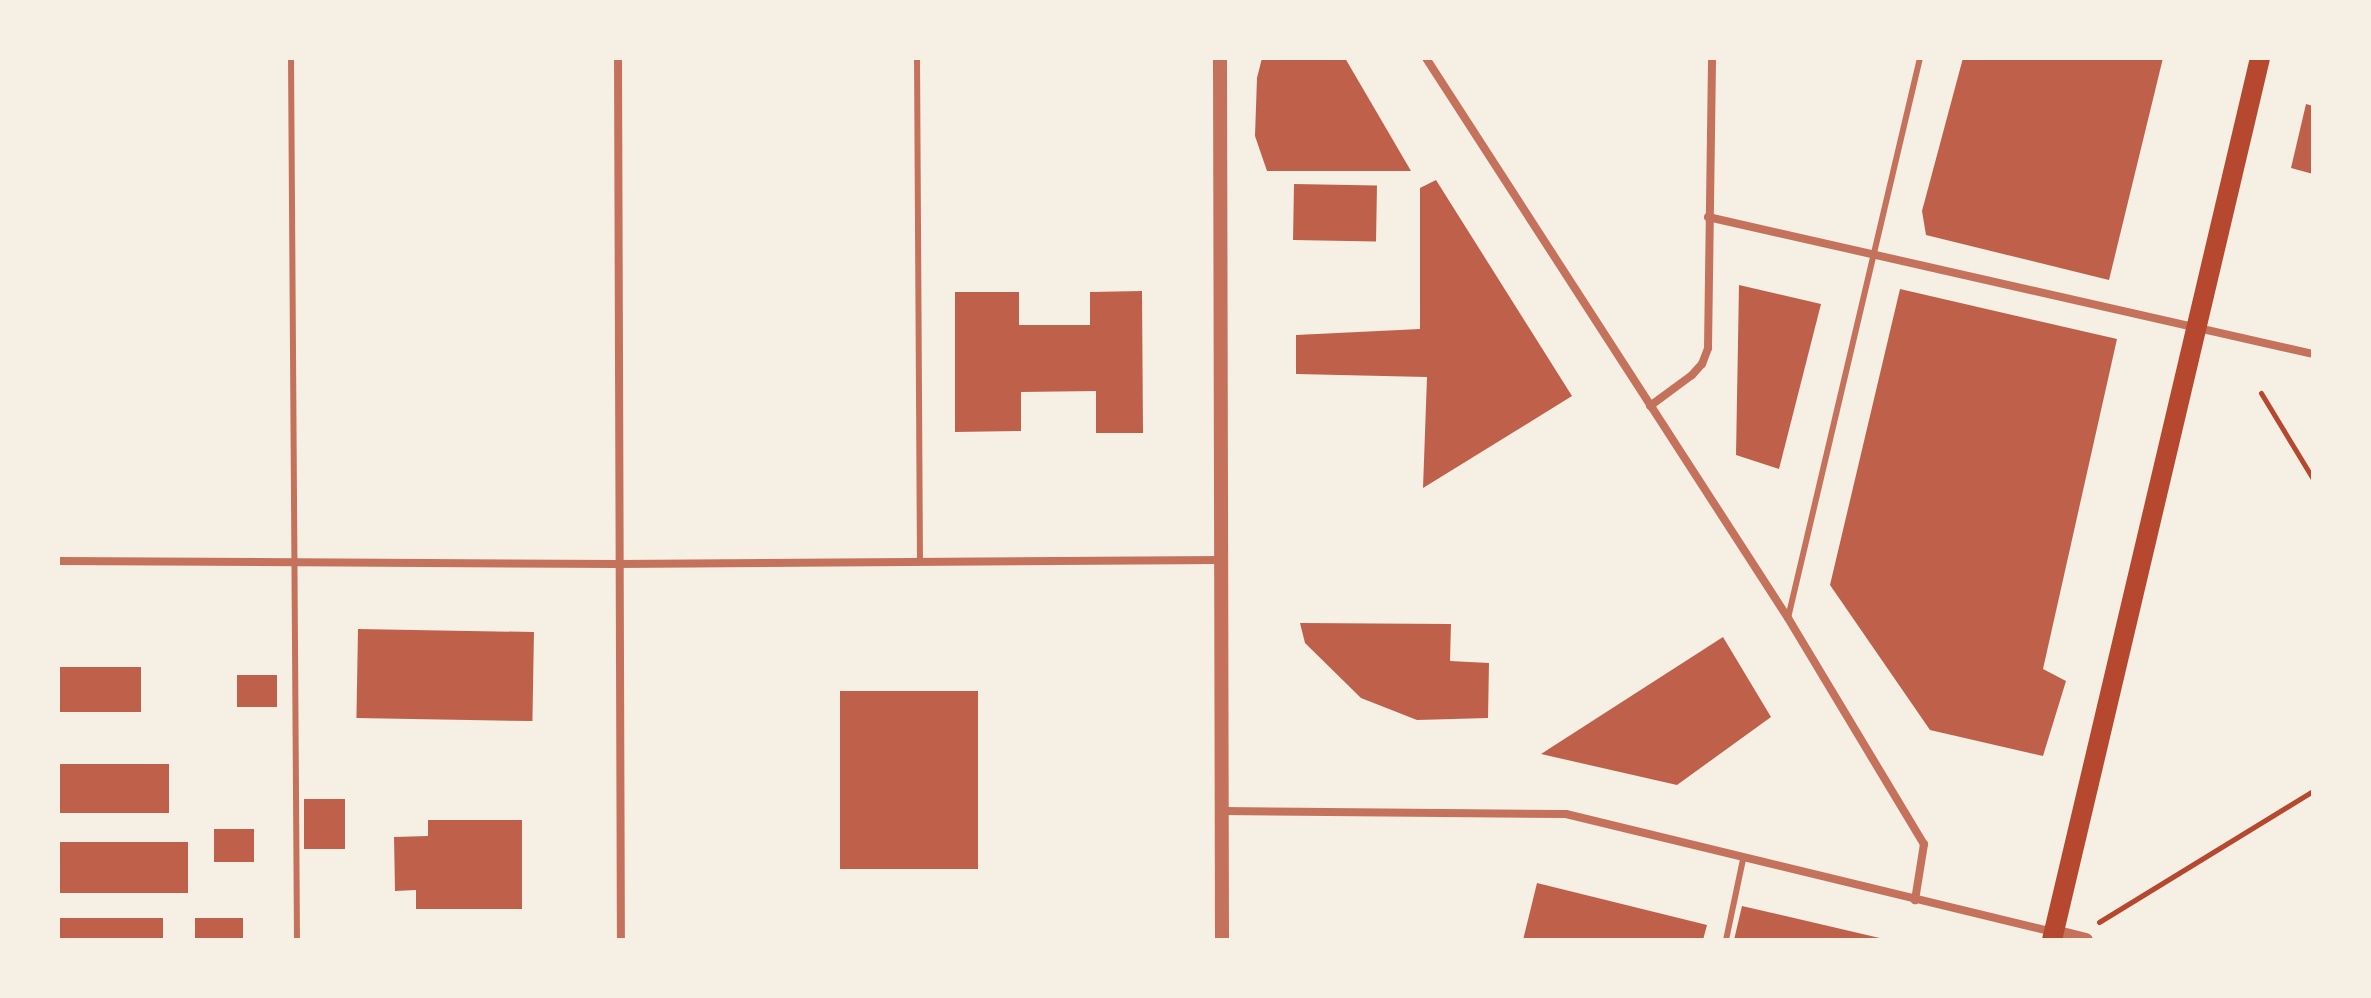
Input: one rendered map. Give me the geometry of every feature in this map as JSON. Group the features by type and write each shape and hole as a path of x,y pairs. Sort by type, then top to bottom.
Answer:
{"main road":[{"path":"2066,937 2195,327 2260,58"}],"street":[{"path":"618,58 621,940"},
{"path":"1220,58 1222,940"},
{"path":"1426,58 1788,618 1924,844 1915,900"},
{"path":"1650,406 1692,375 1702,364 1708,348 1712,58"},
{"path":"1708,217 2313,354"},
{"path":"58,561 618,564 1221,560"},
{"path":"1222,811 1566,814 2066,937"}],"lane":[{"path":"291,58 292,562 297,940"},
{"path":"917,58 920,562"},
{"path":"1788,618 1920,58"},
{"path":"1726,940 1743,859"}],"path":[{"path":"2261,393 2313,479"},
{"path":"2066,937 2313,791"}],"building":[{"path":"1262,58 1345,58 1411,171 1267,171 1255,136 1257,78"},
{"path":"1963,58 2163,58 2109,280 1926,235 1922,211"},
{"path":"2306,104 2313,106 2313,174 2291,168"},
{"path":"1436,180 1572,396 1423,488 1427,377 1296,374 1296,335 1420,329 1420,188"},
{"path":"1294,184 1377,185 1376,241 1293,240"},
{"path":"1739,285 1821,304 1779,469 1736,455"},
{"path":"1900,289 2117,339 2043,669 2066,681 2043,756 1930,730 1830,585"},
{"path":"1142,291 1143,433 1096,433 1096,391 1021,392 1021,431 955,432 955,292 1019,292 1019,325 1090,325 1090,292"},
{"path":"1300,623 1451,624 1450,661 1489,663 1488,718 1417,720 1361,698 1305,643"},
{"path":"358,629 534,632 532,721 356,718"},
{"path":"1723,637 1771,717 1677,785 1541,754"},
{"path":"58,667 141,667 141,712 58,712"},
{"path":"237,675 277,675 277,707 237,707"},
{"path":"840,691 978,691 978,869 840,869"},
{"path":"58,764 169,764 169,813 58,813"},
{"path":"304,799 345,799 345,849 304,849"},
{"path":"428,820 522,820 522,909 416,909 416,890 395,891 394,837 428,836"},
{"path":"214,829 254,829 254,862 214,862"},
{"path":"60,842 188,842 188,893 60,893"},
{"path":"1537,883 1707,925 1703,940 1523,940"},
{"path":"1742,906 1884,939 1884,940 1734,940"},
{"path":"58,918 163,918 163,940 58,940"},
{"path":"195,918 243,918 243,940 195,940"}]}
